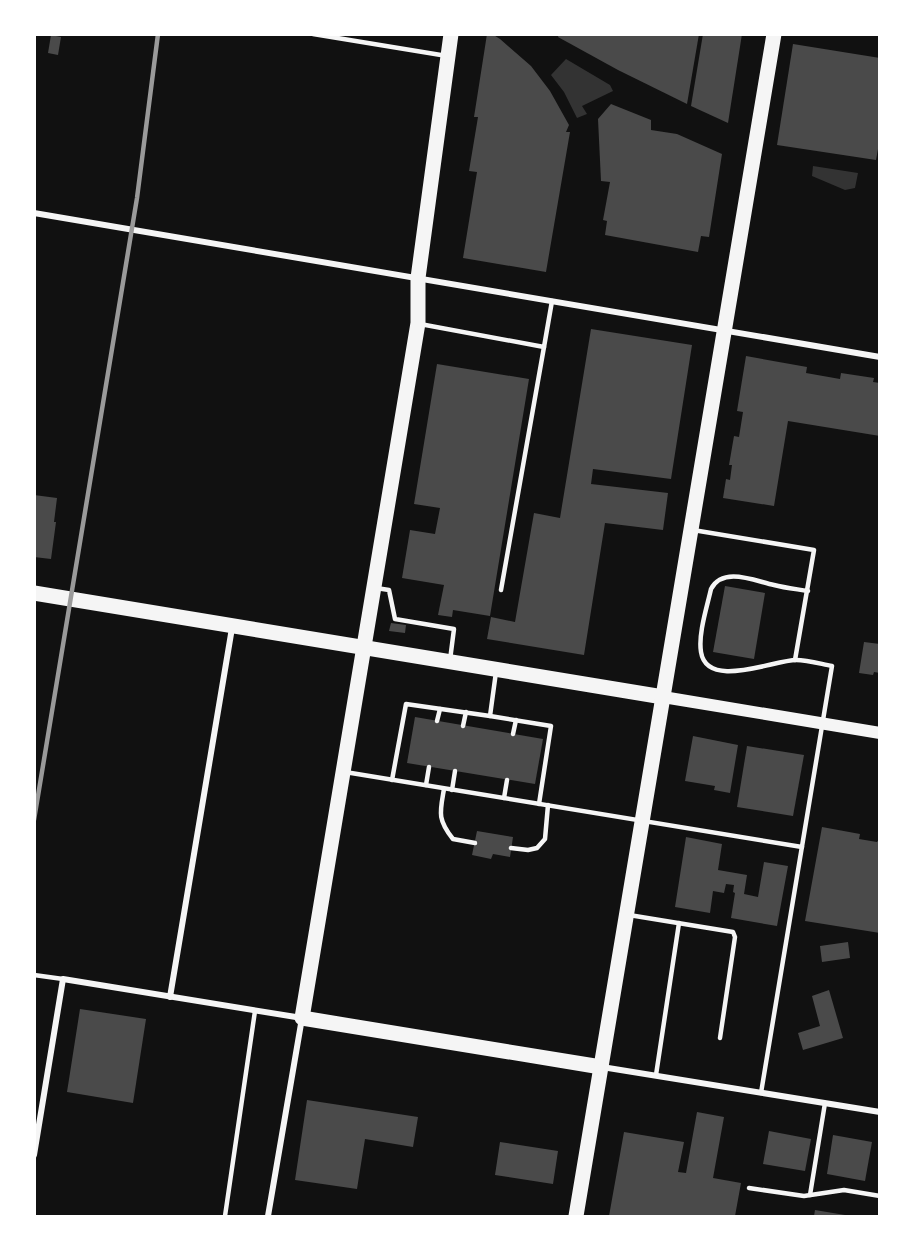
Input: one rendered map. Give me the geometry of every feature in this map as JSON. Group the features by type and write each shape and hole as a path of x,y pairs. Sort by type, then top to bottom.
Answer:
{"main road":[{"path":"451,34 418,278 418,323 302,1018 601,1067"},
{"path":"576,1216 774,34"},
{"path":"34,593 879,733"}],"street":[{"path":"34,213 879,357"},
{"path":"170,997 232,626"},
{"path":"34,1155 63,979 302,1018 268,1216"},
{"path":"601,1067 879,1112"}],"lane":[{"path":"313,34 448,56"},
{"path":"501,590 552,301"},
{"path":"418,323 544,347"},
{"path":"691,530 814,550 795,660"},
{"path":"761,1093 832,666 795,660 722,671 710,667 701,656 700,644 711,589 714,583 723,577 744,577 808,591"},
{"path":"374,587 388,590 395,619 454,629 450,662"},
{"path":"490,716 497,669"},
{"path":"392,780 406,704 516,720 551,726 539,804"},
{"path":"437,721 440,709"},
{"path":"463,726 465,712"},
{"path":"513,734 516,720"},
{"path":"426,785 429,767"},
{"path":"452,790 455,771"},
{"path":"343,772 802,847"},
{"path":"504,798 507,780"},
{"path":"444,789 440,816 442,825 453,839 475,843"},
{"path":"511,848 528,850 537,848 545,839 548,806"},
{"path":"626,914 733,932 735,937 720,1038"},
{"path":"656,1075 679,923"},
{"path":"34,975 63,979"},
{"path":"225,1216 255,1011"},
{"path":"810,1195 825,1103"},
{"path":"749,1188 804,1196 844,1190 879,1196"}],"shaded area":[{"path":"566,59 610,85 613,91 582,106 587,114 577,118 564,92 551,75"},
{"path":"813,166 858,173 855,188 845,190 812,176"}],"building":[{"path":"487,34 500,39 531,66 550,91 569,125 566,132 570,132 546,272 463,258 477,172 469,171 478,117 474,117"},
{"path":"559,34 699,34 687,104 618,70 558,37"},
{"path":"703,34 742,34 728,123 691,106"},
{"path":"51,35 61,37 58,55 48,53"},
{"path":"793,44 880,58 880,138 876,160 777,145"},
{"path":"611,104 651,120 651,130 677,134 722,154 709,237 701,236 698,252 605,235 607,221 603,220 610,182 601,181 598,119"},
{"path":"591,329 692,345 671,479 593,469 591,484 668,493 663,530 605,523 584,655 487,639 491,617 515,622 534,513 560,518"},
{"path":"746,356 807,367 806,373 840,379 841,373 874,378 873,382 880,383 880,436 788,421 774,506 723,498 726,479 730,480 732,465 729,465 734,436 739,437 743,412 737,411"},
{"path":"437,364 529,379 490,616 453,610 452,617 438,615 444,585 402,578 410,530 435,534 440,508 414,504"},
{"path":"34,495 57,498 51,559 34,557"},
{"path":"725,586 765,593 754,659 713,652"},
{"path":"391,623 406,625 405,633 389,631"},
{"path":"864,642 880,644 880,673 874,672 873,675 859,673"},
{"path":"415,717 543,739 535,784 407,763"},
{"path":"693,736 738,745 730,793 714,790 715,786 685,781"},
{"path":"747,746 804,755 793,816 737,807"},
{"path":"822,827 860,834 859,839 877,842 880,838 880,933 805,921"},
{"path":"477,831 513,837 510,857 493,854 491,859 472,855"},
{"path":"686,837 722,844 718,870 747,875 744,894 758,897 764,862 788,866 777,926 731,918 734,885 726,884 724,893 713,891 710,913 675,907"},
{"path":"848,942 850,958 822,962 820,946"},
{"path":"829,990 843,1038 803,1050 798,1033 820,1026 812,996"},
{"path":"80,1009 146,1019 133,1103 67,1092"},
{"path":"307,1100 418,1117 413,1147 365,1139 357,1189 295,1180"},
{"path":"697,1112 724,1117 713,1178 741,1183 735,1216 609,1216 624,1132 684,1142 678,1172 686,1173"},
{"path":"769,1131 811,1139 805,1171 763,1164"},
{"path":"833,1135 872,1142 865,1181 827,1174"},
{"path":"500,1142 558,1151 553,1184 495,1175"},
{"path":"815,1210 845,1215 845,1216 814,1216"}],"railway":[{"path":"34,820 137,198 158,34"}]}
